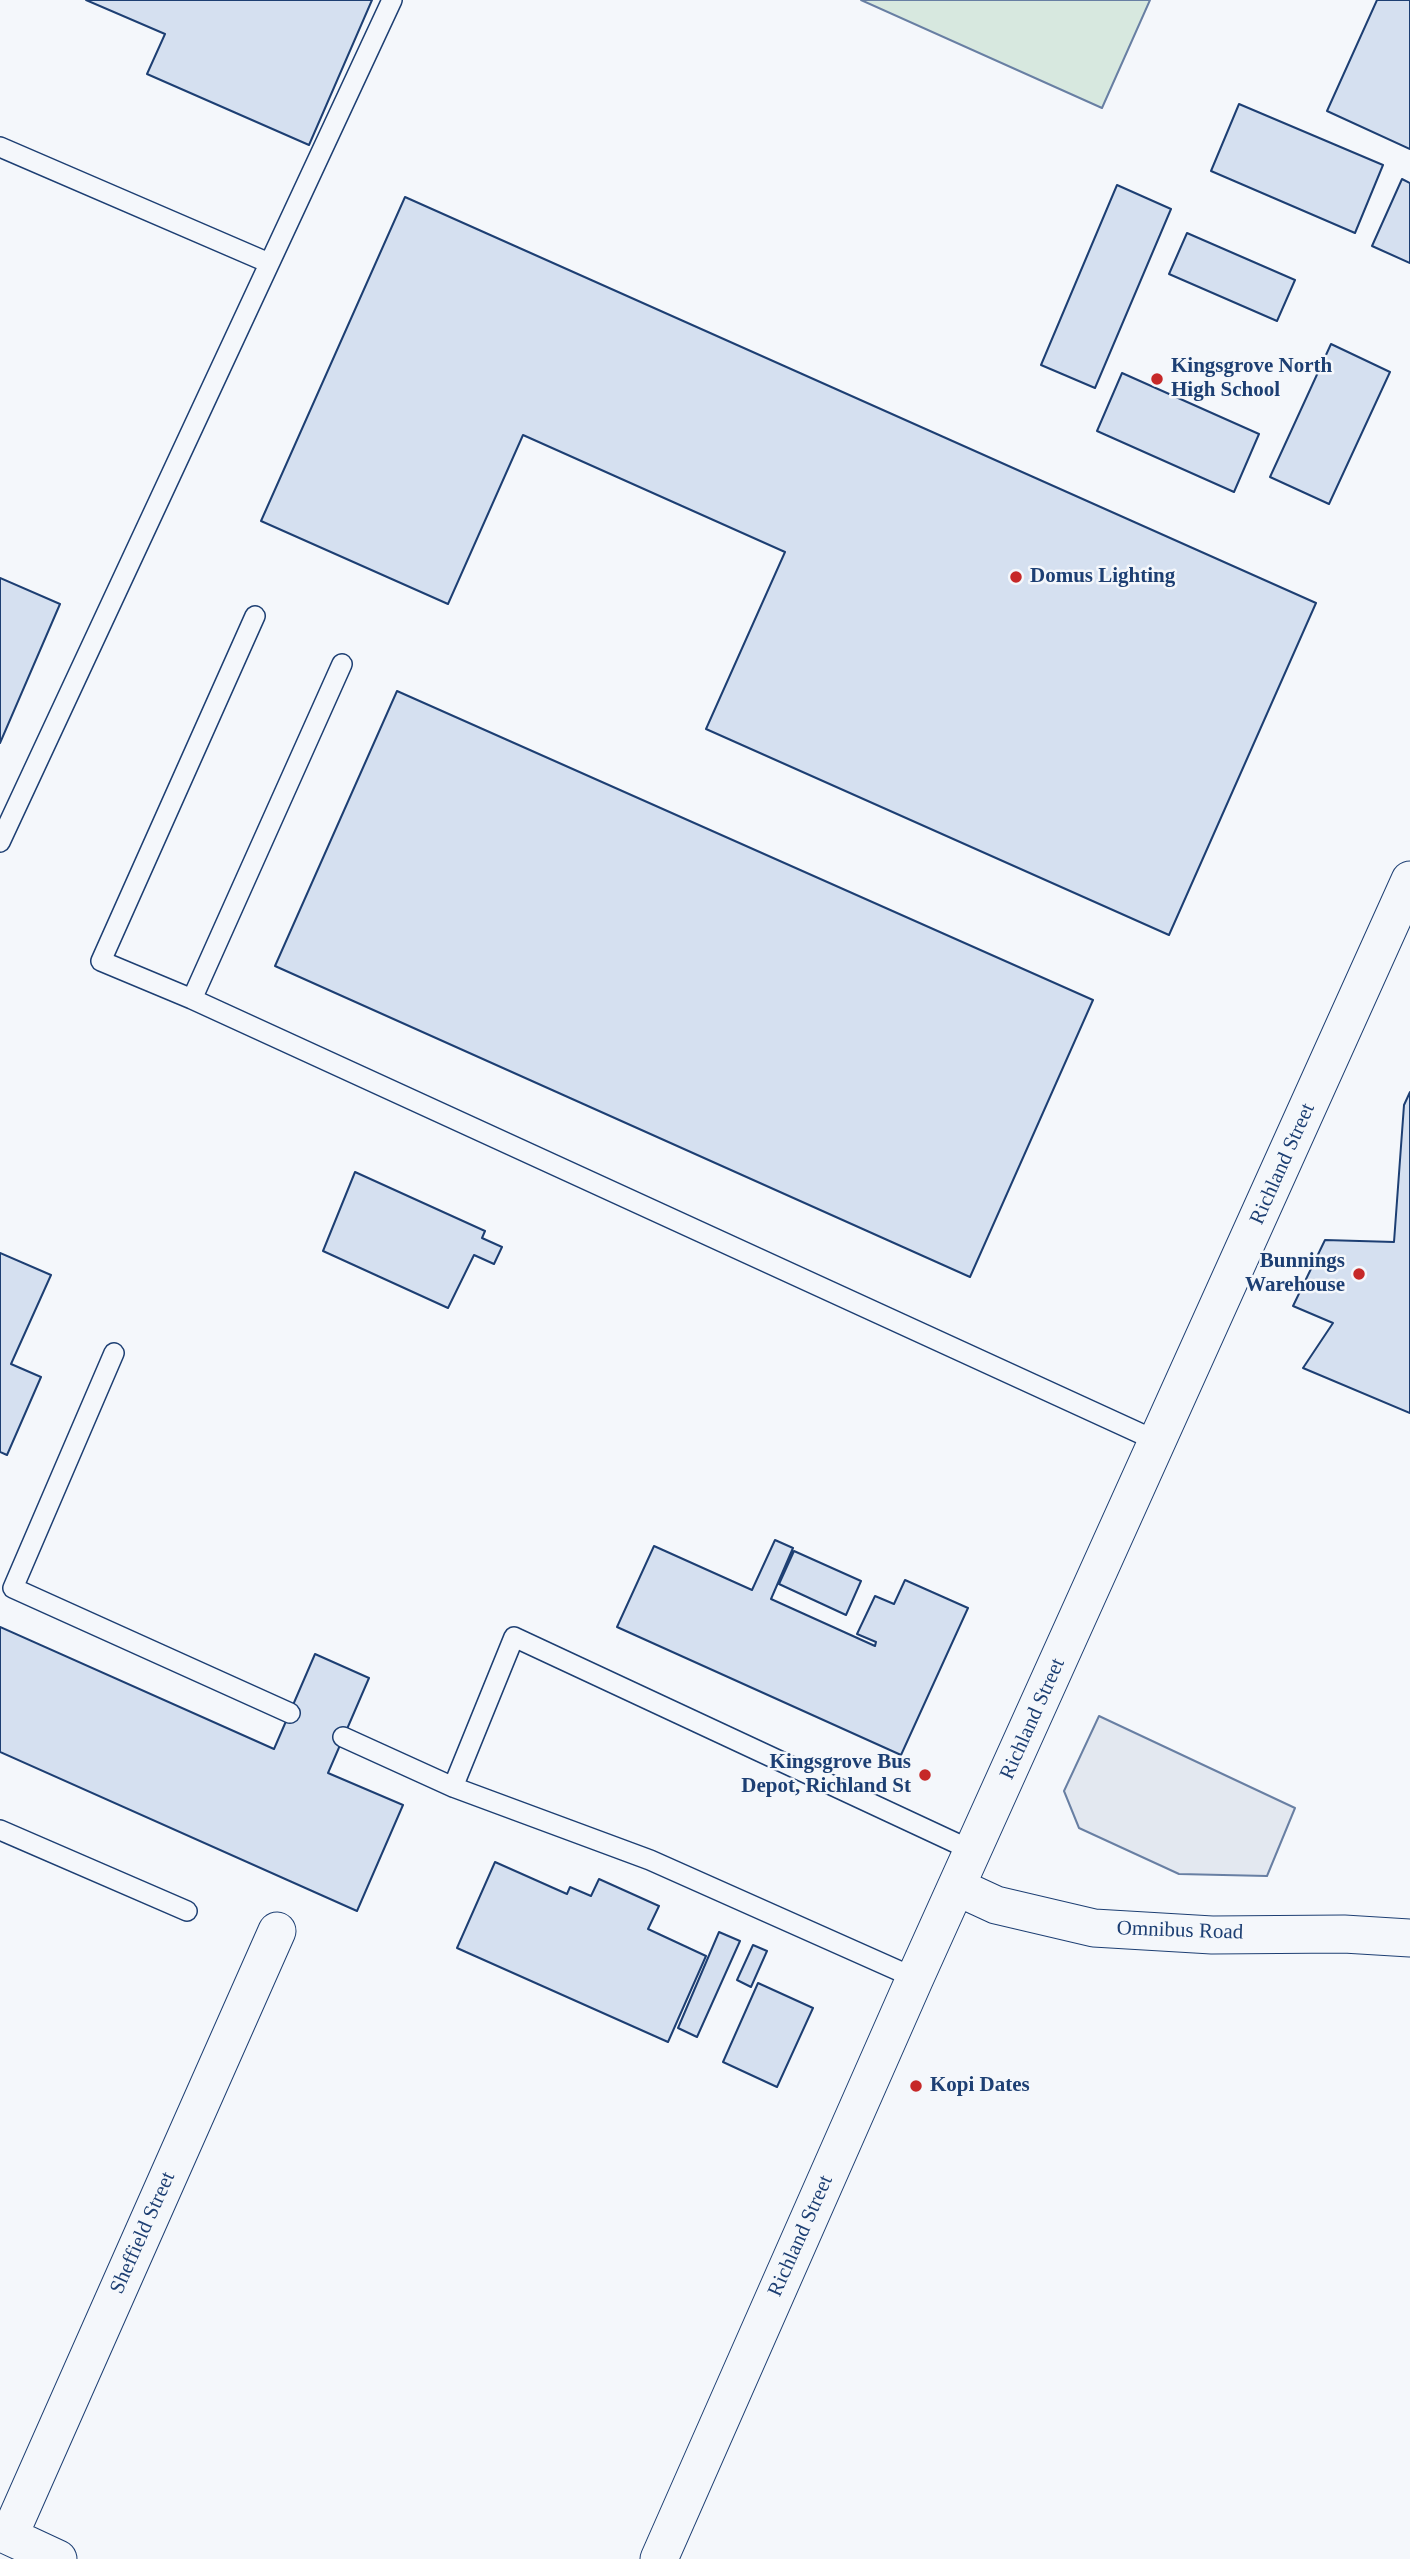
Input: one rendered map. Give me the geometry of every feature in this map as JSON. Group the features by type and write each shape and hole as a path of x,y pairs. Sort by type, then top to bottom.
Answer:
{"street":[{"name":"Richland Street","path":"659,2559 915,1978 1159,1442 1410,880"},
{"name":"Omnibus Road","path":"957,1887 996,1905 1094,1928 1212,1935 1344,1934 1410,1938"},
{"name":"Sheffield Street","path":"4,2534 277,1931"},
{"path":"4,2534 58,2559"}],"lane":[{"path":"0,842 392,0"},
{"path":"0,147 269,263"},
{"path":"255,616 102,961 191,999 1159,1442"},
{"path":"191,999 342,664"},
{"path":"114,1353 13,1588 289,1713"},
{"path":"453,1787 514,1637 973,1851"},
{"path":"343,1737 453,1787 650,1860 915,1978"},
{"path":"0,1830 187,1911"}],"shaded area":[{"path":"861,0 1150,0 1102,108"},
{"path":"1099,1716 1295,1808 1267,1876 1179,1874 1079,1828 1064,1791"}],"building":[{"path":"86,0 372,0 309,145 147,74 165,34"},
{"path":"1377,0 1410,0 1410,149 1327,111"},
{"path":"1239,104 1383,165 1355,233 1211,171"},
{"path":"1402,179 1410,183 1410,263 1372,246"},
{"path":"1117,185 1171,209 1095,388 1041,365"},
{"name":"Domus Lighting","path":"405,197 1316,603 1169,935 706,729 785,552 523,435 448,604 261,521"},
{"path":"1187,233 1295,280 1277,321 1169,274"},
{"path":"1331,344 1390,372 1329,504 1270,477"},
{"path":"1122,373 1259,434 1234,492 1097,431"},
{"path":"0,578 60,604 0,743"},
{"path":"397,691 1093,1000 970,1277 275,966"},
{"name":"Bunnings Warehouse","path":"1410,1092 1410,1413 1303,1368 1333,1323 1293,1306 1325,1240 1394,1242 1404,1105"},
{"path":"355,1172 485,1231 482,1238 502,1247 494,1264 474,1255 448,1308 323,1251"},
{"path":"0,1253 51,1275 11,1364 41,1377 7,1455 0,1452"},
{"path":"775,1540 793,1548 771,1599 875,1646 876,1642 857,1634 875,1596 894,1604 905,1580 968,1608 901,1755 617,1627 654,1546 752,1590"},
{"path":"794,1551 861,1581 846,1615 779,1584"},
{"path":"0,1627 274,1749 315,1654 369,1678 328,1773 403,1805 357,1911 0,1752"},
{"path":"495,1862 567,1894 570,1887 591,1896 599,1879 659,1906 648,1929 706,1956 668,2042 457,1948"},
{"path":"719,1932 740,1941 697,2037 678,2028"},
{"path":"753,1945 767,1951 751,1987 737,1980"},
{"path":"758,1983 813,2008 777,2087 723,2062"}],"place":[{"name":"Kingsgrove North High School","path":"1157,379"},
{"name":"Domus Lighting","path":"1016,577"},
{"name":"Bunnings Warehouse","path":"1359,1274"},
{"name":"Kingsgrove Bus Depot, Richland St","path":"925,1775"},
{"name":"Kopi Dates","path":"916,2086"}]}
